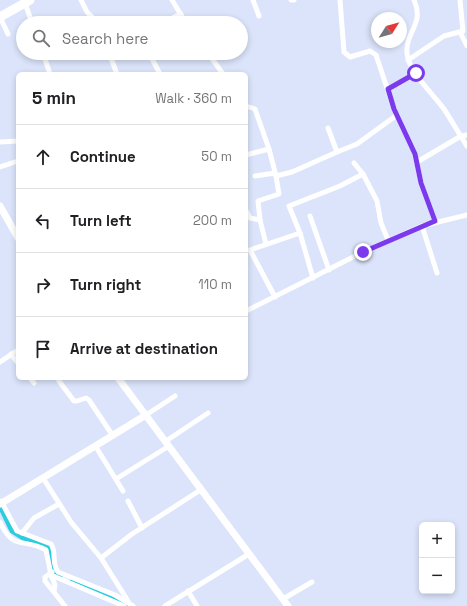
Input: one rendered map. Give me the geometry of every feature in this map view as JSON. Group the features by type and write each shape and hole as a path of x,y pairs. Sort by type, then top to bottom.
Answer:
{"highway":[{"path":"0,10 24,1"},
{"path":"0,17 24,1"}],"main road":[{"path":"0,206 16,234"},
{"path":"119,380 288,606"},
{"path":"1,503 146,416"}],"street":[{"path":"81,0 87,12 91,16"},
{"path":"172,0 181,14 177,16"},
{"path":"253,0 259,16"},
{"path":"340,0 344,52 350,57 367,51 373,52 397,115 411,142 421,183 435,221"},
{"path":"414,0 418,13 407,49 408,60 444,110 467,146"},
{"path":"460,0 463,31 467,46"},
{"path":"24,1 29,16"},
{"path":"0,17 8,34"},
{"path":"408,60 444,36 463,31"},
{"path":"45,60 49,72"},
{"path":"112,60 116,72"},
{"path":"153,60 159,72"},
{"path":"213,60 222,72"},
{"path":"388,89 416,73"},
{"path":"248,107 255,109 269,149 276,174 279,194 258,201 260,220 266,244"},
{"path":"255,176 292,172 357,144 397,115"},
{"path":"328,128 337,152"},
{"path":"417,162 460,136 467,135"},
{"path":"0,142 16,141"},
{"path":"248,154 269,149"},
{"path":"0,167 16,162"},
{"path":"354,163 363,174 378,206 381,223 388,240"},
{"path":"313,278 300,233 289,206 340,186 363,174"},
{"path":"248,214 250,218 260,220"},
{"path":"248,310 388,240 435,221 467,215"},
{"path":"310,216 329,270"},
{"path":"422,226 437,273"},
{"path":"275,297 250,251 251,249 300,233"},
{"path":"0,362 16,351"},
{"path":"11,354 16,360"},
{"path":"31,380 34,384"},
{"path":"59,381 74,400 77,401 86,398 89,400 113,436"},
{"path":"146,416 175,396"},
{"path":"116,479 168,444 208,413"},
{"path":"96,447 123,491"},
{"path":"43,478 71,522 101,558 131,604"},
{"path":"101,558 142,528 202,489"},
{"path":"128,501 142,528"},
{"path":"1,503 14,528 22,533 51,544 54,549 53,572 44,579 64,606"},
{"path":"22,533 34,518 59,504"},
{"path":"0,522 6,535 11,539 46,550 53,572 55,585 54,591"},
{"path":"165,606 250,554"},
{"path":"53,572 131,604"},
{"path":"53,572 124,606"},
{"path":"283,599 312,582"},
{"path":"188,591 197,606"}],"waterway":[{"path":"0,506 12,531 23,538 46,545 50,551 54,573 60,577"},
{"path":"72,581 128,606"}],"route":[{"path":"363,252 435,221 421,183 418,165 411,142 394,109 388,89 416,73"}]}
